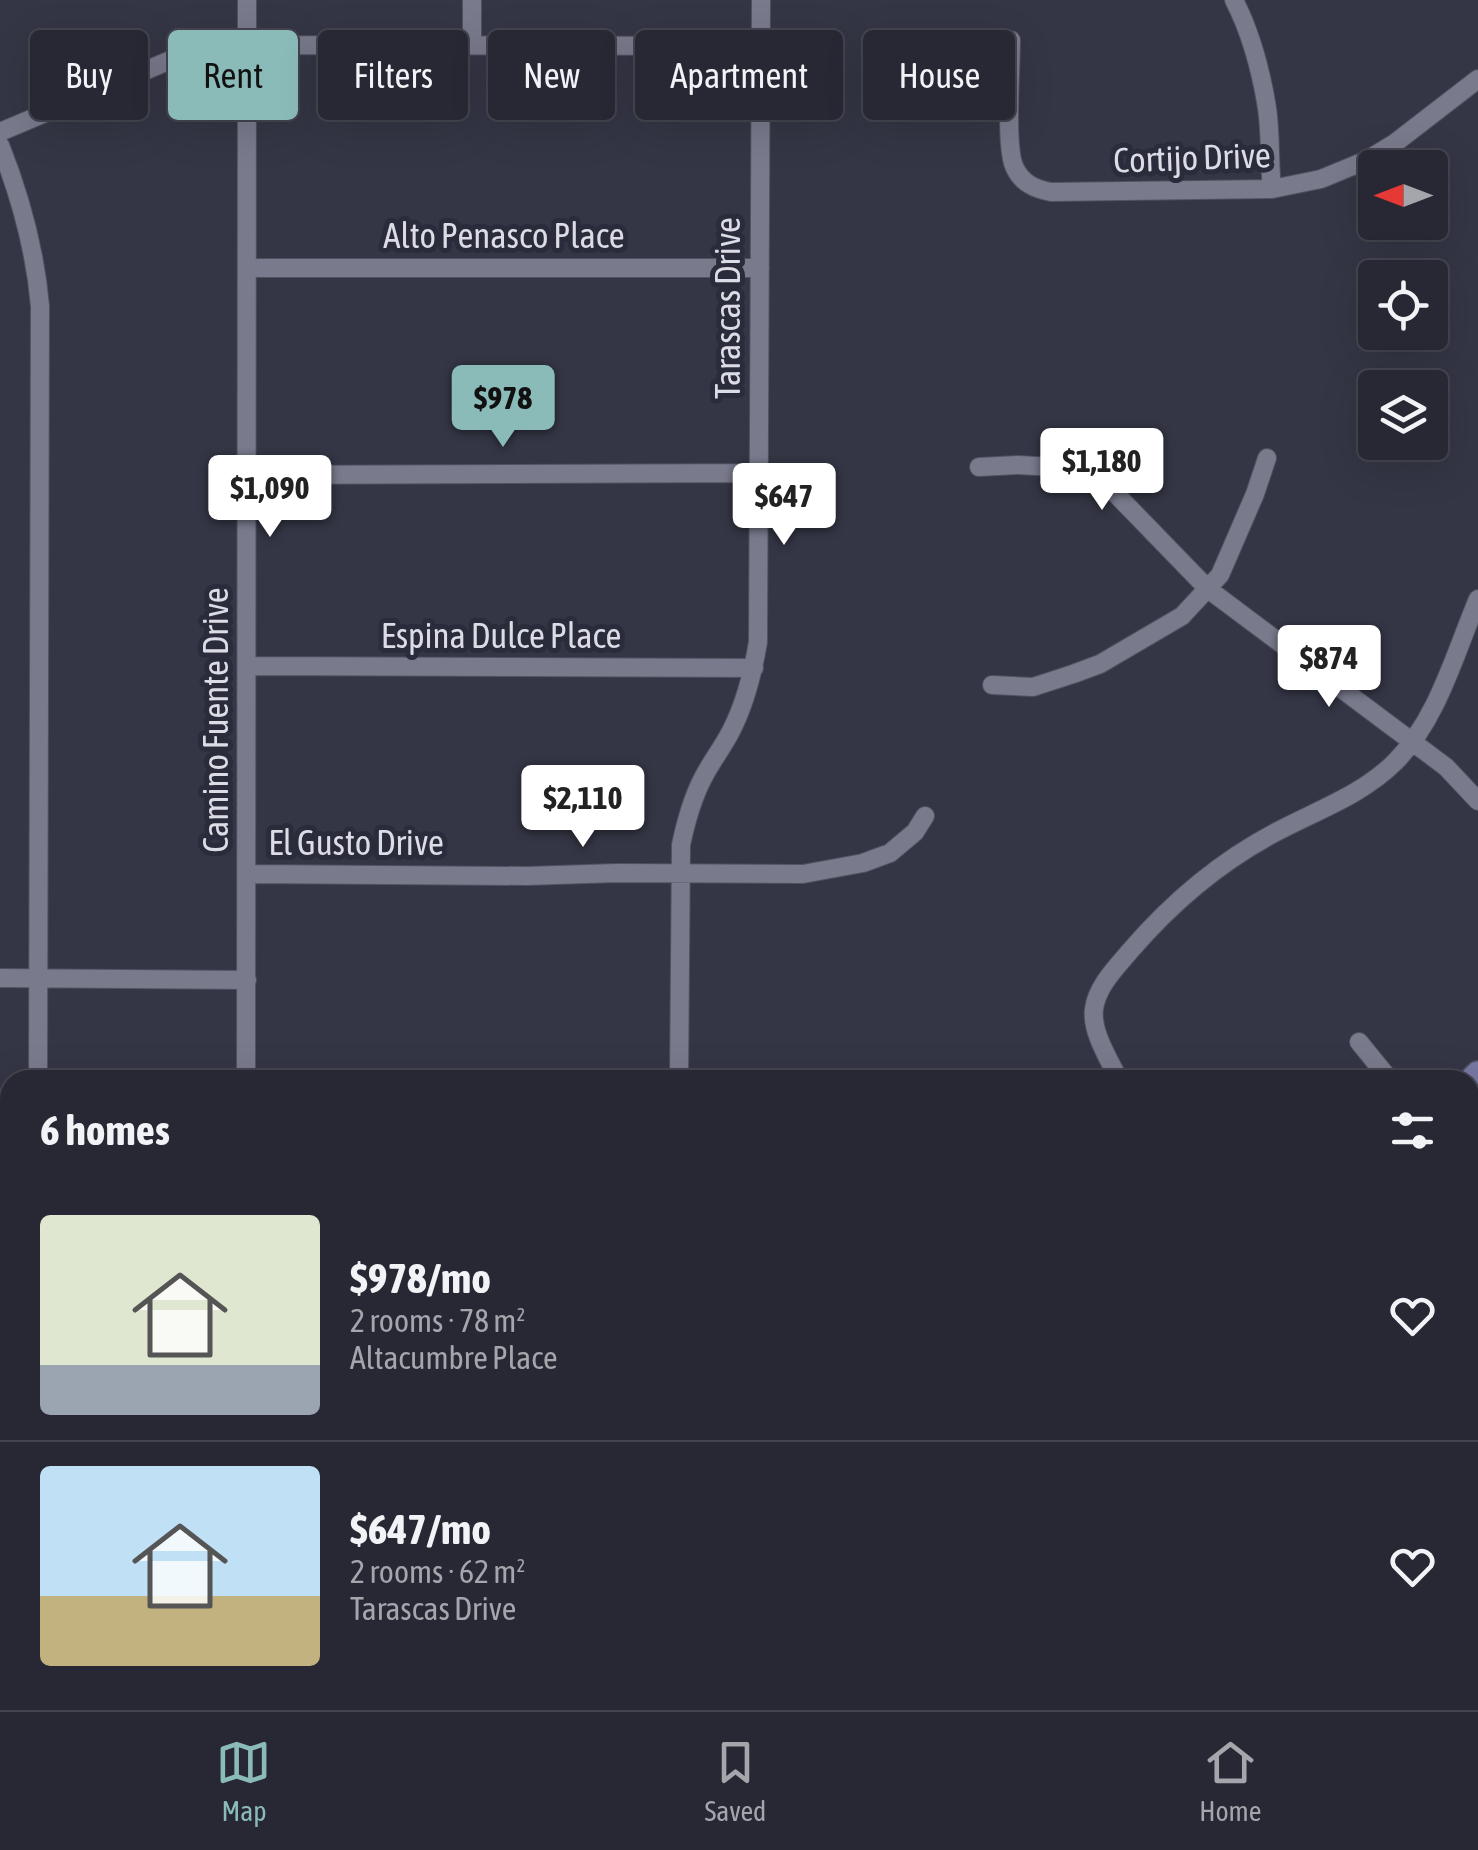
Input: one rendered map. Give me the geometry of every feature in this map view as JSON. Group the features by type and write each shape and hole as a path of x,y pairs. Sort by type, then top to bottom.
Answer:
{"street":[{"name":"Camino Fuente Drive","path":"247,0 247,30"},
{"path":"472,0 472,44"},
{"name":"Tarascas Drive","path":"761,0 761,30"},
{"path":"1234,0 1254,51 1268,111 1272,188"},
{"path":"298,44 635,45"},
{"path":"0,132 168,61"},
{"name":"Cortijo Drive","path":"1011,120 1014,165 1035,188 1096,193 1272,188 1321,179 1368,160 1478,79"},
{"name":"Camino Fuente Drive","path":"246,1070 247,120"},
{"name":"Tarascas Drive","path":"679,1070 681,844 704,775 740,713 754,668 760,622 761,120"},
{"path":"0,145 28,226 40,306 38,1070"},
{"name":"Alto Penasco Place","path":"248,268 760,268"},
{"path":"992,685 1033,688 1100,664 1182,616 1220,575 1267,458"},
{"path":"979,467 1056,466 1084,472 1112,489 1208,589 1446,767 1478,800"},
{"path":"246,475 760,473"},
{"path":"1114,1070 1094,1018 1098,994 1111,974 1198,883 1250,847 1372,781 1396,761 1435,703 1478,599"},
{"name":"Espina Dulce Place","path":"247,666 754,668"},
{"name":"El Gusto Drive","path":"248,874 803,874 863,863 890,852 915,832 925,816"},
{"path":"0,978 246,980"},
{"path":"1359,1042 1382,1070"}]}
